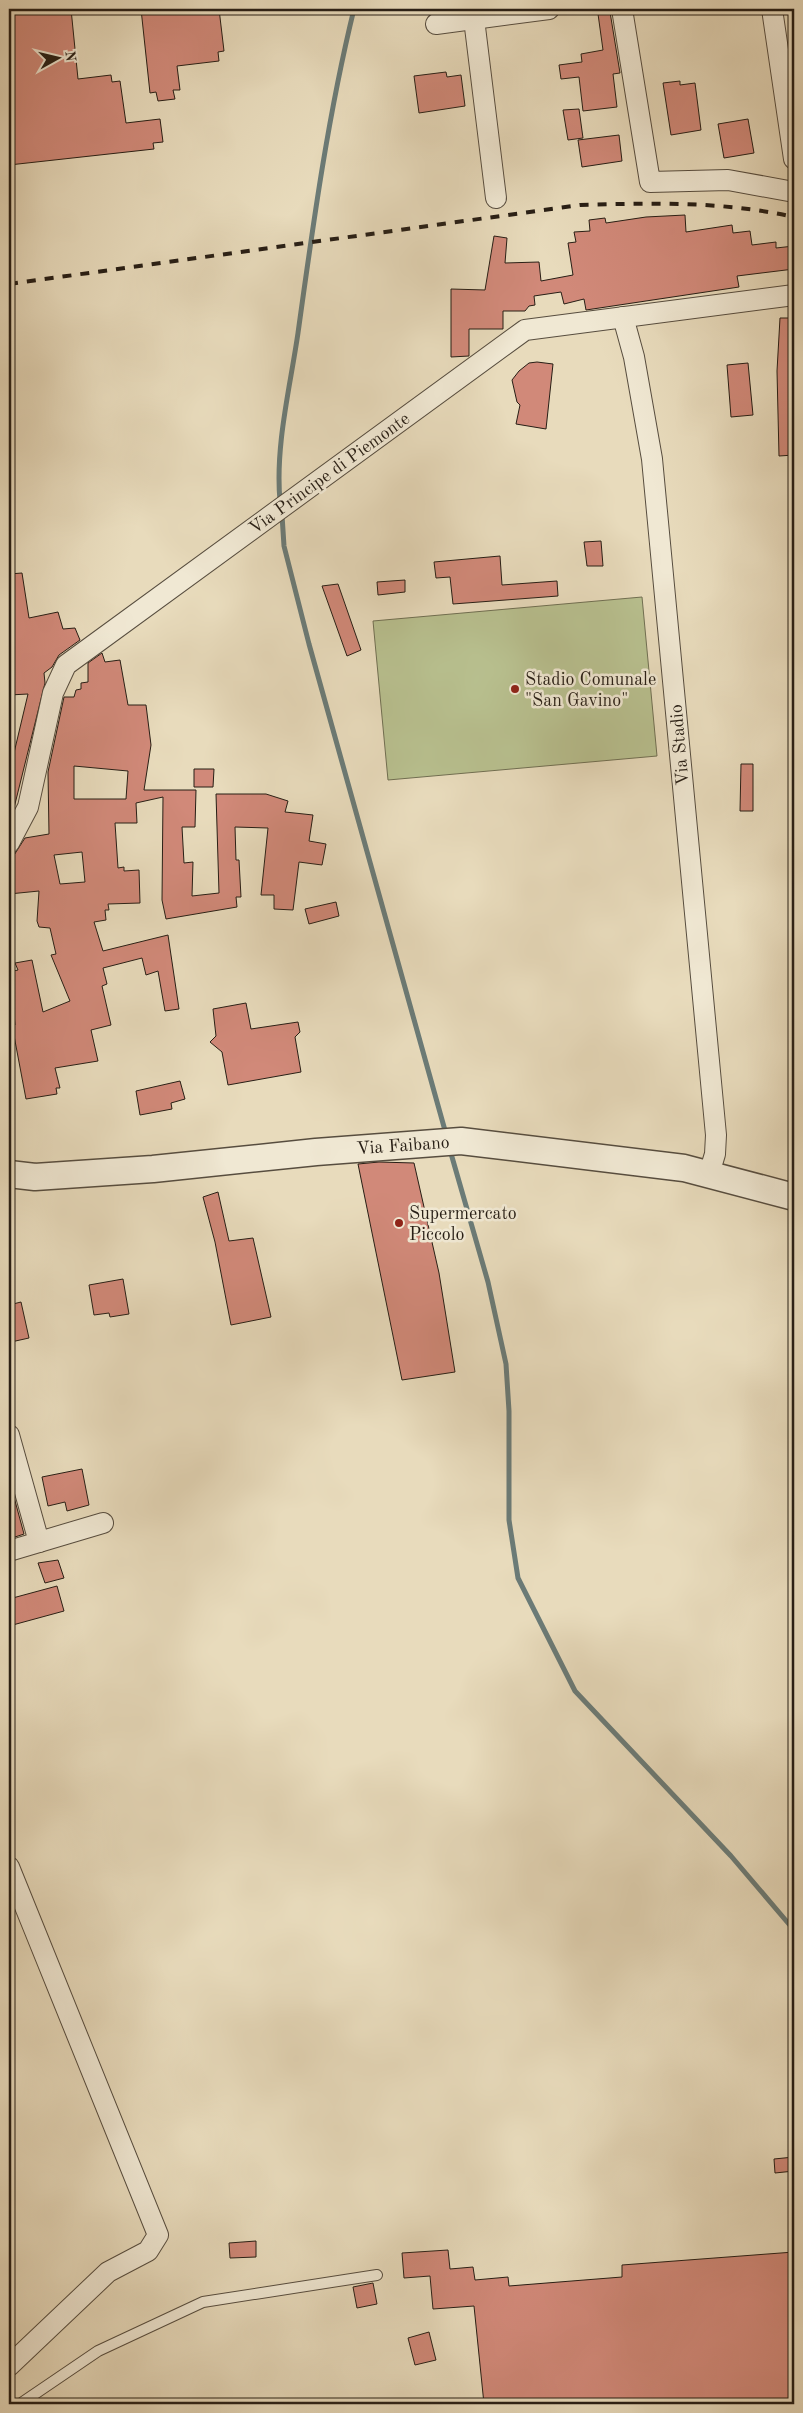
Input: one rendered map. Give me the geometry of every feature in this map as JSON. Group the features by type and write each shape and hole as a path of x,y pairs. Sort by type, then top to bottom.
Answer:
{"street":[{"path":"436,24 549,9"},
{"path":"622,9 650,182 728,180 794,192"},
{"path":"772,9 794,159"},
{"path":"474,19 496,198"},
{"name":"Via Principe di Piemonte","path":"9,843 28,807 53,693 66,665 526,330 794,295"},
{"name":"Via Stadio","path":"623,318 634,357 652,459 716,1135 716,1154 709,1174"},
{"name":"Via Faibano","path":"9,1174 34,1177 133,1170 326,1151 449,1142 684,1168 794,1197"},
{"path":"9,1435 39,1542"},
{"path":"9,1551 103,1524"},
{"path":"9,1867 158,2235 148,2251 108,2272 9,2366"}],"lane":[{"path":"20,2404 98,2350 203,2302 377,2275"}],"green space":[{"name":"Stadio Comunale \"San Gavino\"","path":"642,597 657,756 388,780 373,621"}],"building":[{"path":"9,9 71,9 78,79 111,75 112,82 120,81 126,123 160,119 163,142 153,143 154,149 9,165"},
{"path":"141,9 219,9 224,51 218,52 219,61 177,66 180,90 173,90 175,99 158,101 156,92 150,93"},
{"path":"610,12 620,73 613,74 617,107 583,111 579,77 561,79 559,65 582,62 581,54 603,50 598,14"},
{"path":"446,72 447,77 461,75 465,106 419,113 414,76"},
{"path":"680,81 680,85 695,83 701,130 671,135 663,83"},
{"path":"579,109 583,138 568,140 563,110"},
{"path":"748,119 754,153 724,158 718,124"},
{"path":"619,135 622,161 582,167 578,140"},
{"path":"685,215 686,232 732,225 733,233 750,231 752,245 776,242 776,248 794,246 794,269 737,276 739,287 586,310 584,299 564,304 561,292 534,296 535,305 529,306 525,311 503,311 503,329 469,329 469,356 451,357 451,289 485,290 494,236 507,238 505,263 539,262 541,281 573,275 568,243 576,242 574,232 590,231 589,220 605,218 606,223 646,217"},
{"path":"780,318 794,318 794,455 779,456 777,371"},
{"path":"529,363 553,364 546,429 516,424 520,405 517,402 512,380"},
{"path":"748,363 753,415 731,417 727,365"},
{"path":"601,541 603,566 587,566 584,542"},
{"path":"500,556 502,585 557,581 558,596 453,604 450,577 436,578 434,562"},
{"path":"22,573 29,618 58,612 63,629 75,628 80,640 59,655 52,667 44,673 45,683 14,808 9,807 9,774 28,694 9,695 9,574"},
{"path":"405,580 405,592 378,595 377,582"},
{"path":"338,584 361,650 347,656 322,586"},
{"path":"102,653 105,662 120,660 128,705 146,705 151,745 144,790 196,790 195,827 182,827 184,863 193,862 192,896 219,893 216,794 266,794 288,801 285,812 313,815 309,841 326,844 322,865 299,862 293,910 274,909 274,895 261,895 268,828 235,827 236,860 239,860 241,897 236,897 237,907 166,919 162,900 163,797 136,803 137,823 115,823 118,868 124,867 124,871 139,870 140,903 108,904 109,910 105,910 106,920 94,922 103,951 168,935 179,1009 165,1011 158,971 146,975 142,958 103,968 107,984 102,986 111,1025 91,1030 98,1061 55,1068 60,1088 56,1088 57,1094 26,1099 12,1025 15,1025 12,990 9,990 9,972 18,970 15,963 32,960 43,1012 70,1001 51,955 56,954 50,928 39,927 37,921 39,891 9,894 9,863 25,838 49,834 48,772 64,697 74,697 76,690 81,689 81,683 88,682 88,663","holes":["74,766 128,771 126,799 74,799","82,852 85,882 60,884 54,855"]},
{"path":"741,764 753,764 753,811 740,811"},
{"path":"194,769 214,769 213,787 194,787"},
{"path":"336,902 339,916 309,924 305,909"},
{"path":"246,1003 251,1029 298,1022 300,1032 295,1037 301,1072 228,1085 222,1052 210,1042 216,1036 213,1009"},
{"path":"180,1081 185,1099 171,1103 172,1109 140,1115 136,1091"},
{"path":"379,1162 414,1163 439,1273 455,1372 402,1380 358,1164"},
{"path":"218,1192 229,1241 253,1238 271,1317 231,1325 215,1242 203,1197"},
{"path":"123,1279 129,1314 110,1317 109,1313 94,1315 89,1285"},
{"path":"21,1302 29,1338 11,1342 9,1305"},
{"path":"82,1469 89,1505 67,1511 65,1502 48,1506 42,1477"},
{"path":"9,1486 11,1486 24,1534 9,1539"},
{"path":"58,1560 64,1578 45,1583 38,1563"},
{"path":"57,1586 64,1611 9,1626 9,1599"},
{"path":"794,2157 794,2171 775,2173 774,2159"},
{"path":"256,2241 256,2257 230,2258 229,2243"},
{"path":"448,2250 450,2269 473,2267 475,2280 508,2277 509,2286 622,2277 622,2265 794,2252 794,2404 484,2404 474,2306 433,2309 430,2276 404,2278 402,2253"},
{"path":"373,2283 377,2304 357,2308 353,2287"},
{"path":"429,2332 436,2360 415,2365 408,2338"}],"waterway":[{"path":"280,501 279,480 284,417 315,211 336,89 354,9"},
{"path":"282,515 284,546 309,644 446,1134"},
{"path":"450,1150 488,1282 506,1364 509,1411 509,1520 518,1578 575,1691 731,1856 794,1930"}],"railway":[{"path":"9,284 580,205 687,204 741,208 794,217"}],"place":[{"name":"Stadio Comunale \"San Gavino\"","path":"515,689"},
{"name":"Supermercato Piccolo","path":"399,1223"}]}
